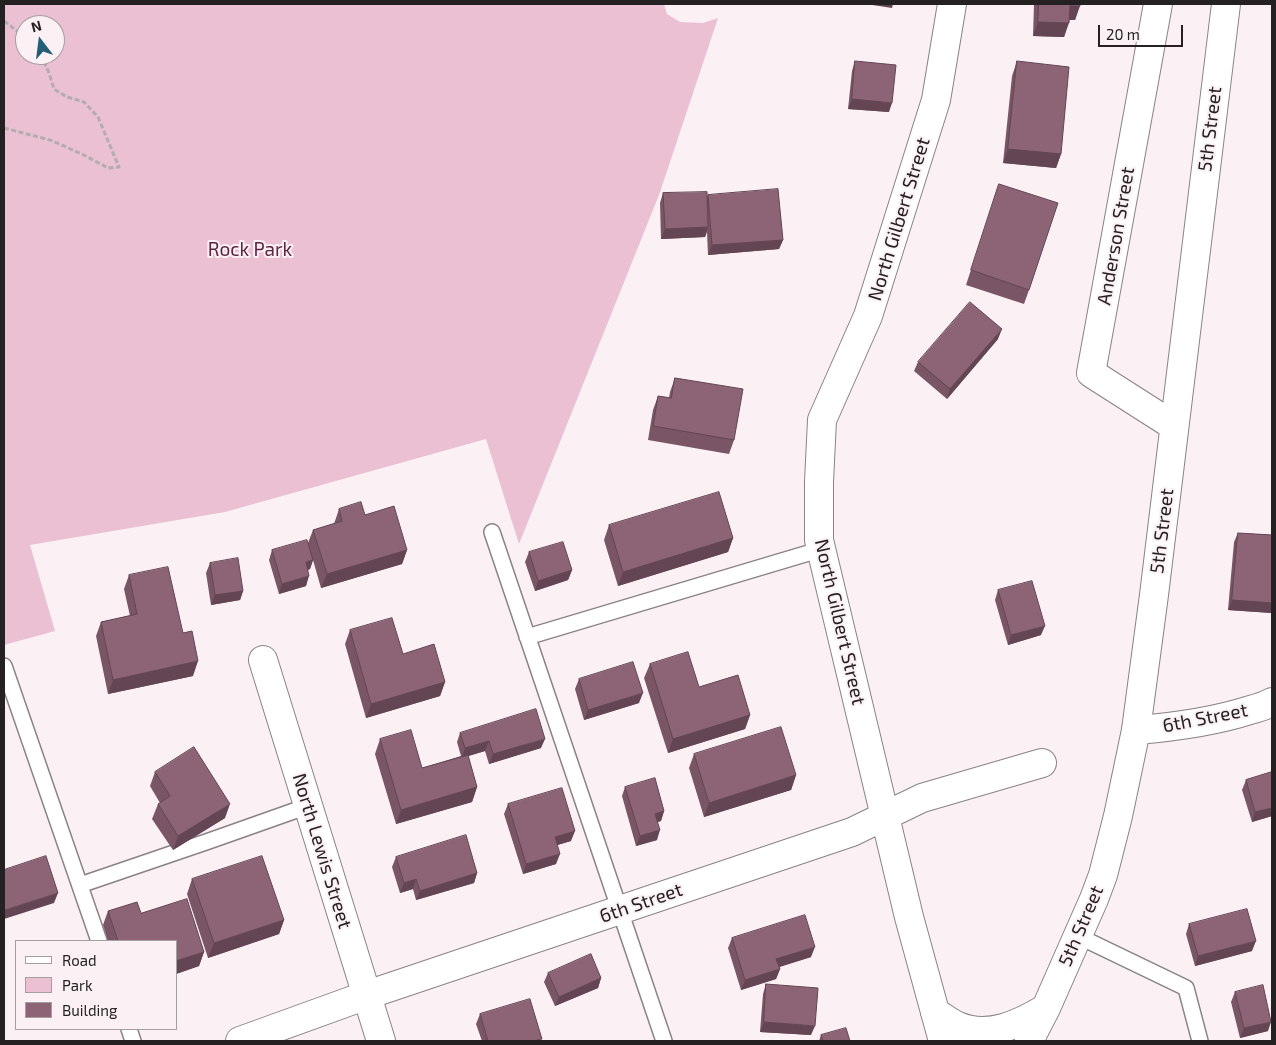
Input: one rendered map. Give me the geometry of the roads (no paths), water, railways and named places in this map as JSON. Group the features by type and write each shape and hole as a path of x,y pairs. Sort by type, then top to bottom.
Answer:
{"street":[{"name":"North Gilbert Street","path":"943,1041 885,816 819,540 819,482 822,420 868,316 936,100 952,4"},
{"name":"Anderson Street","path":"1158,4 1092,373 1174,426"},
{"name":"5th Street","path":"1029,1041 1046,1008 1103,875 1118,816 1136,730 1226,4"},
{"name":"North Lewis Street","path":"263,660 381,1041"},
{"name":"6th Street","path":"1136,730 1204,722 1237,714 1272,702"},
{"name":"6th Street","path":"240,1041 367,995 852,832 922,798 1042,763"},
{"path":"935,1012 959,1027 973,1030 991,1030 1015,1024 1046,1008"}],"lane":[{"path":"492,532 664,1041"},
{"path":"527,637 822,549"},
{"path":"4,666 99,940"},
{"path":"80,885 308,806"},
{"path":"1078,936 1186,988 1200,1041"}],"park label":[{"name":"Rock Park","path":"250,250"}]}
